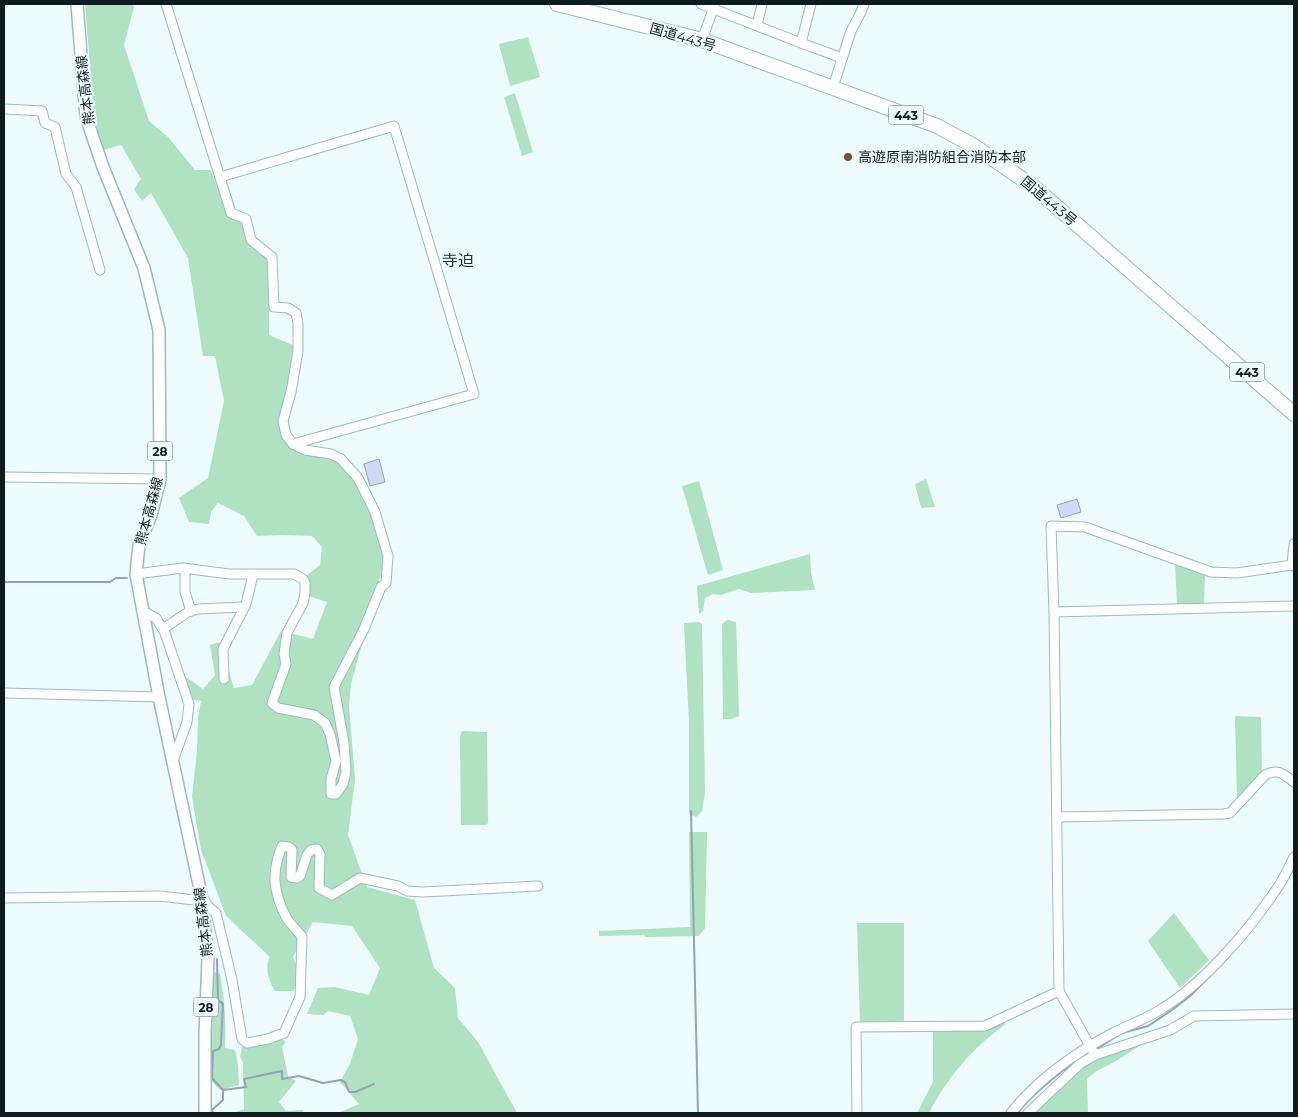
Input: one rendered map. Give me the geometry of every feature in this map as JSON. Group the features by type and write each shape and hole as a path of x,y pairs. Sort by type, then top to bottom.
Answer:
{"highway":[{"name":"国道443号","path":"557,4 702,40 937,126 974,146 1034,187 1294,414"}],"main road":[{"name":"熊本高森線","path":"76,4 86,117 103,167 144,268 159,330 160,479 139,545 136,574 172,763 201,898 208,959 205,1034 205,1113"}],"street":[{"path":"136,574 185,569 253,575 294,574 303,579 305,583 303,604 287,633 284,654 286,664 272,703 278,708 314,715 325,723 330,734 336,761 331,778 332,794 336,794 343,784 346,772 344,742 334,687 364,629 381,587 386,583 388,556 375,512 358,478 341,459 331,454 305,450 293,444 286,435 283,421 291,392 298,351 298,323 296,314 288,308 274,308 272,257 252,240 246,219 231,213 166,4"},
{"path":"701,4 715,6 801,44 842,58"},
{"path":"757,25 762,4"},
{"path":"801,44 811,4"},
{"path":"833,87 850,31 862,12 864,4"},
{"path":"702,40 715,6"},
{"path":"4,109 42,110 45,123 55,127 66,174 76,187 100,270"},
{"path":"220,176 394,126 474,394 293,444"},
{"path":"4,477 160,479"},
{"path":"1095,1055 1059,991 1054,612 1051,526 1085,527 1211,572 1237,573 1293,565 1294,544"},
{"path":"185,569 185,592 191,611"},
{"path":"224,679 222,649 244,607 253,575"},
{"path":"1054,612 1294,606"},
{"path":"163,630 191,611 244,607"},
{"path":"142,611 156,618 163,630 188,704 187,722 172,763"},
{"path":"4,693 159,698"},
{"path":"1057,817 1230,813 1265,775 1278,771 1294,782"},
{"path":"4,898 160,896 201,898 216,913 232,980 242,1039 247,1043 268,1039 284,1033 300,997 302,937 288,920 274,884 277,859 282,846 289,847 292,850 290,877 297,878 300,876 307,855 311,850 316,849 320,854 319,888 332,895 360,878 398,886 407,891 423,892 538,886"},
{"path":"1011,1113 1022,1100 1058,1068 1091,1045 1164,1008 1199,979 1249,925 1278,887 1294,857"},
{"path":"858,1113 856,1027 985,1026 1059,991"},
{"path":"1028,1113 1080,1064 1095,1055 1170,1030 1194,1016 1294,1014"}],"green space":[{"path":"85,4 132,4 134,7 124,45 149,121 168,137 195,170 211,170 227,215 242,222 269,259 269,335 295,346 289,393 280,434 294,449 327,457 341,463 357,481 373,514 386,556 351,684 349,706 355,779 348,835 367,887 415,900 434,968 455,988 458,1018 478,1042 517,1113 338,1113 359,1104 340,1082 350,1064 358,1039 350,1016 328,1011 323,1015 307,1014 318,988 335,987 369,995 380,968 352,926 313,922 293,957 298,970 294,991 275,991 268,974 267,966 270,957 226,916 201,850 192,797 201,701 189,699 183,675 203,689 215,675 210,645 220,642 234,688 252,685 281,631 313,639 327,602 308,596 307,575 320,565 322,547 312,536 257,536 244,516 218,503 211,512 209,524 189,522 179,498 208,478 224,401 215,356 203,356 188,258 151,193 142,201 134,189 141,179 121,145 103,150 94,116"},
{"path":"528,37 540,77 510,86 499,44"},
{"path":"515,93 533,152 522,156 504,97"},
{"path":"926,479 935,507 921,508 915,484"},
{"path":"699,481 723,570 708,575 682,486"},
{"path":"810,554 811,573 815,590 751,593 739,589 721,595 713,594 705,598 703,611 699,614 697,586"},
{"path":"1175,562 1205,572 1204,604 1177,605"},
{"path":"727,620 736,622 739,716 723,719 722,624"},
{"path":"699,622 702,624 705,792 702,811 696,817 689,814 689,723 684,623"},
{"path":"1235,716 1261,717 1262,773 1237,797"},
{"path":"462,731 487,732 488,823 486,825 461,825 460,736"},
{"path":"689,832 707,832 705,928 699,936 599,936 599,931 690,927"},
{"path":"1174,913 1209,960 1180,988 1148,941"},
{"path":"857,923 904,923 904,1021 860,1023"},
{"path":"214,972 220,974 222,984 225,1011 225,1048 235,1050 238,1064 239,1085 220,1090 211,1081"},
{"path":"1002,1021 1006,1024 982,1043 962,1064 944,1087 929,1113 917,1113 933,1082 933,1029"},
{"path":"1152,1038 1095,1072 1087,1079 1088,1113 1032,1113 1059,1086 1096,1059"},
{"path":"280,1039 286,1041 282,1047 288,1076 296,1081 279,1102 286,1111 302,1110 304,1113 234,1113 244,1109 243,1062 240,1057 242,1047"}],"water":[{"path":"379,459 385,482 370,486 364,464"},
{"path":"1077,499 1081,512 1061,518 1057,505"}],"waterway":[{"path":"4,582 110,582 116,578 127,578"},
{"path":"691,811 698,1113"},
{"path":"1288,878 1294,868"},
{"path":"1219,966 1241,942"},
{"path":"213,1113 212,1110 223,1100 223,1090 212,1078 213,1051 219,1049 221,1045 223,1004 218,1000 217,959"},
{"path":"1095,1050 1122,1033 1148,1026 1189,997 1211,975"},
{"path":"1018,1113 1051,1080 1090,1052"},
{"path":"223,1090 246,1087 244,1079 282,1071 282,1079 299,1076 323,1083 341,1080 345,1082 349,1092 355,1092 374,1084"}],"place":[{"name":"高遊原南消防組合消防本部","path":"848,157"}],"district":[{"name":"寺迫","path":"458,260"}]}
